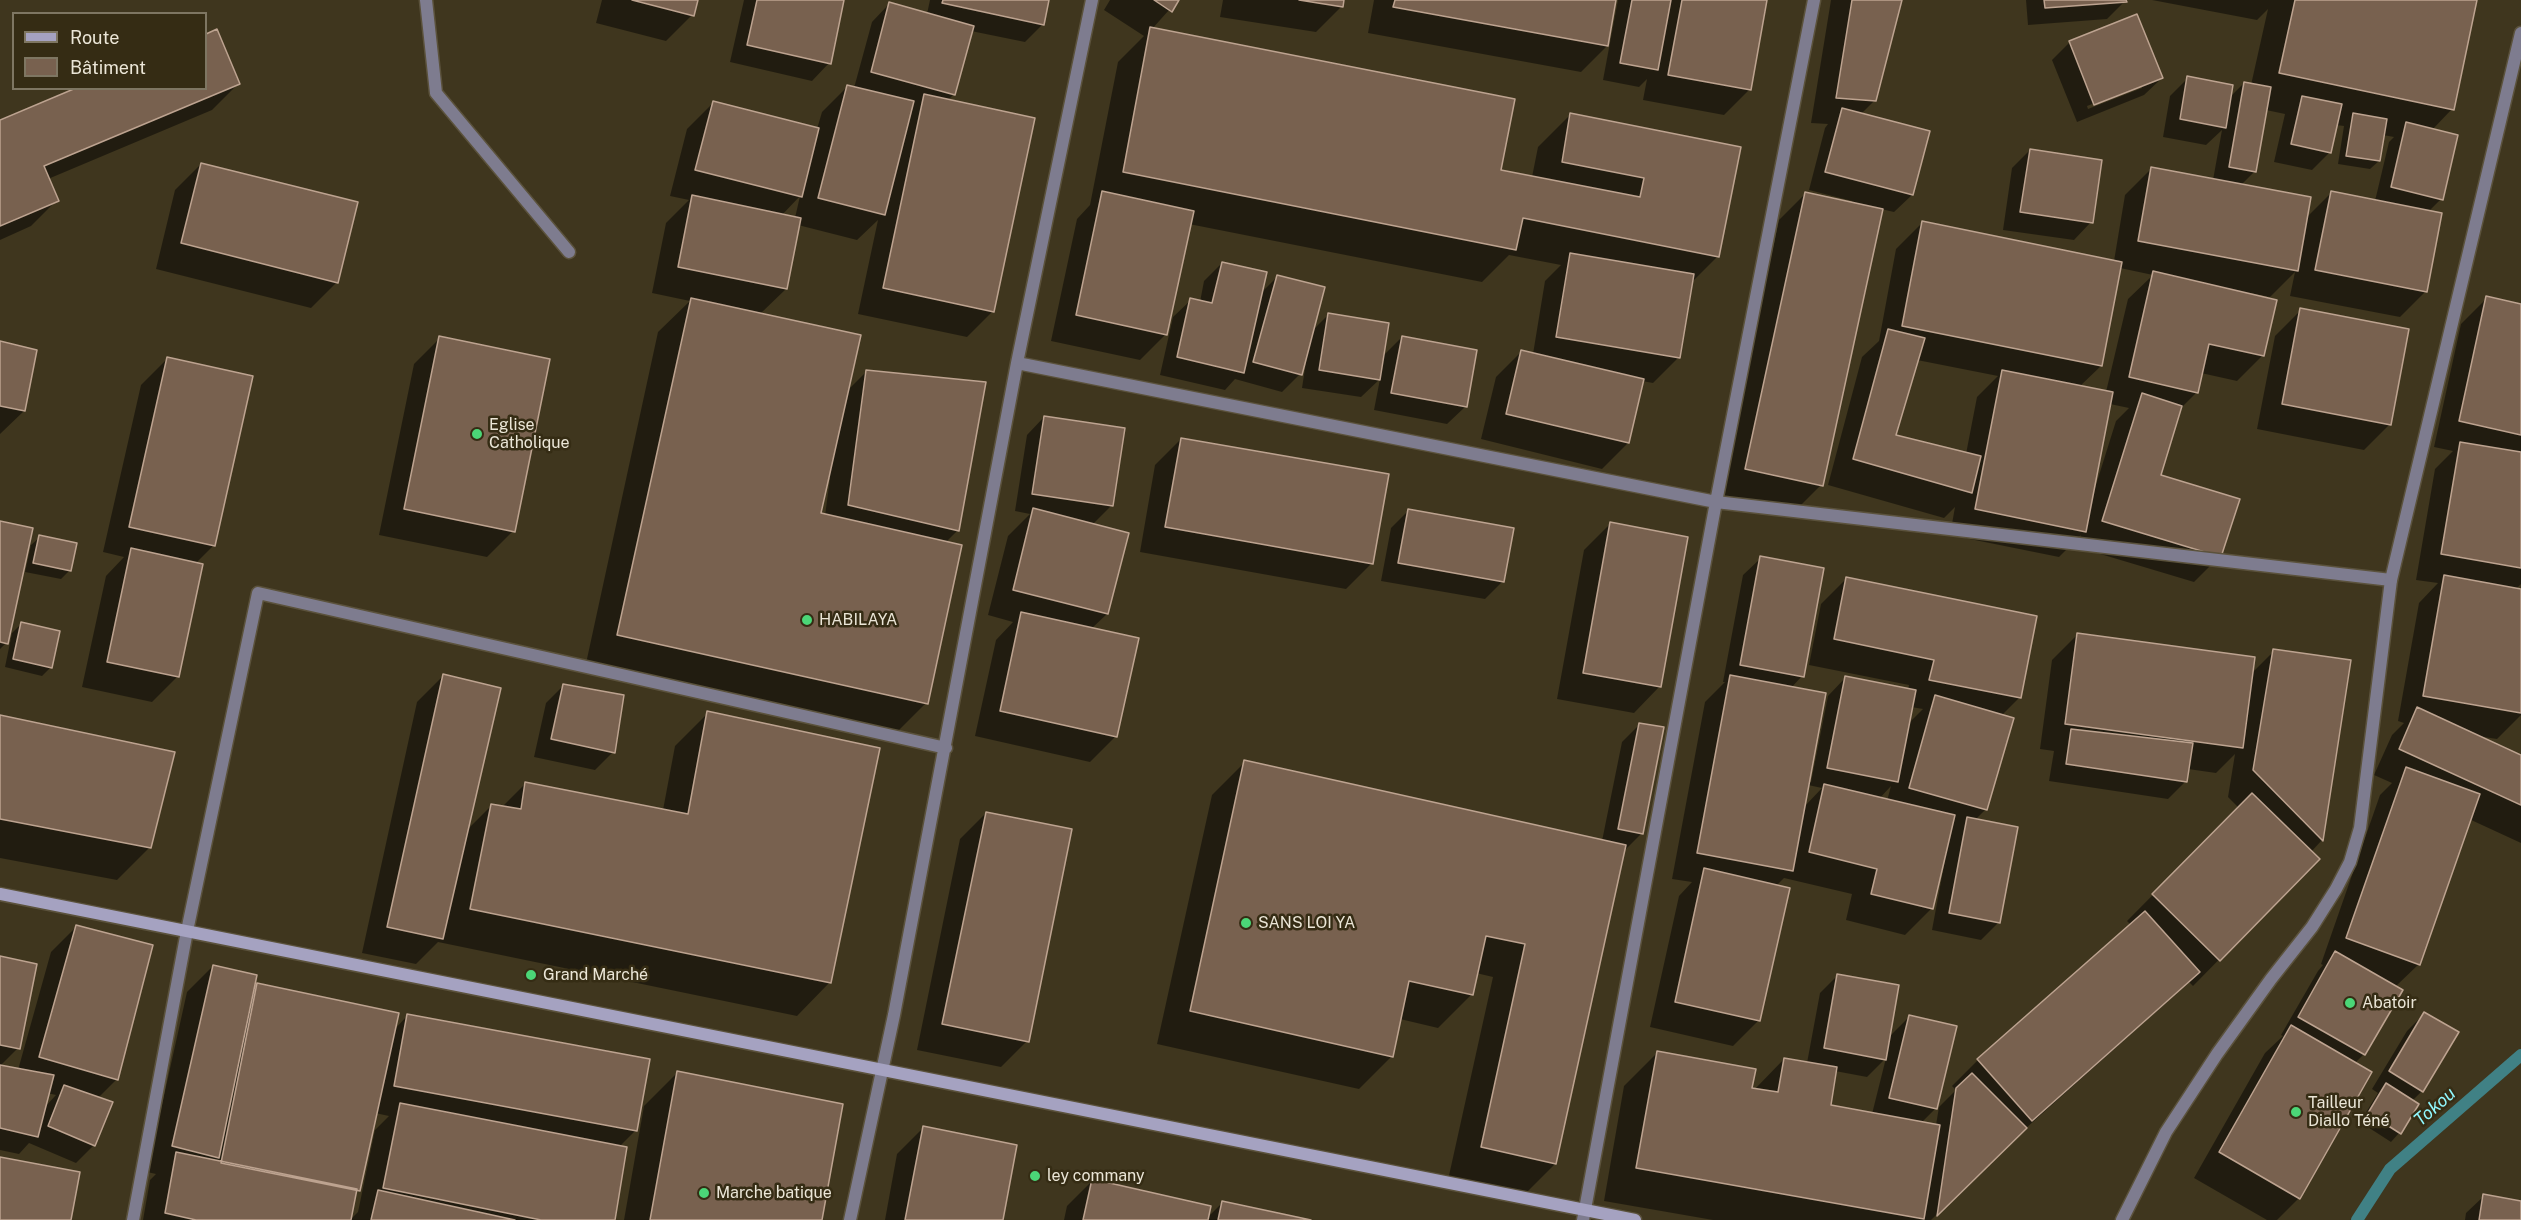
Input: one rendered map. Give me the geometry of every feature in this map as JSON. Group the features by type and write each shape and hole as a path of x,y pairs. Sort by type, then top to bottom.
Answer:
{"main road":[{"path":"0,894 883,1068 1584,1215 1635,1220"}],"street":[{"path":"426,0 436,93 569,252"},
{"path":"850,1220 883,1068 946,748 1017,363 1092,0"},
{"path":"1584,1215 1716,502 1814,0"},
{"path":"2122,1220 2166,1132 2224,1044 2312,927 2350,862 2360,828 2391,580 2521,33"},
{"path":"1017,363 1716,502 2391,580"},
{"path":"133,1220 187,931 258,593 946,748"}],"building":[{"path":"632,0 698,0 694,16"},
{"path":"757,0 844,0 831,64 747,45"},
{"path":"943,0 1049,0 1044,25 942,3"},
{"path":"1154,0 1179,0 1172,12"},
{"path":"1299,0 1344,0 1343,7"},
{"path":"1395,0 1616,0 1608,46 1393,7"},
{"path":"1632,0 1671,0 1658,70 1620,63"},
{"path":"1682,0 1767,0 1751,90 1668,75"},
{"path":"1852,0 1902,0 1876,101 1836,98"},
{"path":"2044,0 2126,0 2127,2 2045,8"},
{"path":"2295,0 2477,0 2454,110 2279,73"},
{"path":"889,2 974,26 955,95 871,72"},
{"path":"2137,14 2163,78 2094,105 2069,41"},
{"path":"1150,27 1515,99 1501,170 1640,197 1644,178 1562,162 1570,113 1741,147 1719,257 1523,218 1516,250 1123,172"},
{"path":"217,29 240,84 44,166 59,201 0,226 0,120 71,90 207,90 207,34"},
{"path":"2187,76 2233,85 2226,128 2180,119"},
{"path":"2244,82 2271,87 2256,172 2229,167"},
{"path":"847,85 914,101 885,215 818,198"},
{"path":"924,94 1035,118 994,312 883,288"},
{"path":"2302,96 2342,104 2331,153 2291,144"},
{"path":"713,101 819,128 802,197 695,170"},
{"path":"1842,108 1930,131 1913,195 1825,172"},
{"path":"2353,113 2387,119 2380,161 2346,156"},
{"path":"2406,122 2458,135 2443,200 2391,187"},
{"path":"2030,149 2102,160 2093,223 2020,212"},
{"path":"201,163 358,202 338,283 181,243"},
{"path":"2151,167 2311,197 2298,271 2138,241"},
{"path":"1102,191 1194,211 1167,335 1076,315"},
{"path":"2331,191 2442,213 2427,292 2315,270"},
{"path":"1805,192 1883,209 1823,486 1745,469"},
{"path":"692,195 801,218 787,289 678,267"},
{"path":"1922,221 2122,262 2102,366 1902,326"},
{"path":"1570,253 1694,274 1680,358 1556,337"},
{"path":"1222,262 1267,272 1244,373 1177,357 1190,298 1212,303"},
{"path":"2153,271 2277,300 2264,356 2209,344 2198,393 2129,377"},
{"path":"1277,275 1325,287 1302,375 1253,362"},
{"path":"2486,296 2521,304 2521,435 2459,421"},
{"path":"691,298 861,335 821,513 962,545 928,704 617,635"},
{"path":"2300,308 2409,329 2391,425 2282,404"},
{"path":"1328,313 1389,323 1380,380 1319,370"},
{"path":"1888,329 1925,338 1896,435 1981,456 1972,493 1853,459"},
{"name":"Eglise Catholique","path":"439,336 550,359 515,532 404,509"},
{"path":"1402,336 1477,350 1467,407 1391,393"},
{"path":"0,341 37,350 25,411 0,406"},
{"path":"1521,350 1644,379 1629,443 1506,414"},
{"path":"167,357 253,376 215,546 129,527"},
{"path":"866,370 986,382 959,531 848,505"},
{"path":"2002,370 2113,392 2086,532 1975,509"},
{"path":"2142,393 2182,406 2161,475 2240,499 2221,557 2102,521"},
{"path":"1044,416 1125,428 1113,506 1032,494"},
{"path":"1181,438 1389,474 1373,564 1165,527"},
{"path":"2460,442 2521,452 2521,568 2441,554"},
{"path":"1033,508 1129,533 1108,614 1013,590"},
{"path":"1408,509 1514,528 1504,582 1398,563"},
{"path":"0,521 33,528 8,644 0,642"},
{"path":"1610,522 1688,537 1661,687 1583,673"},
{"path":"39,535 77,543 71,571 33,563"},
{"path":"131,548 203,564 179,677 107,662"},
{"path":"1760,556 1824,568 1804,677 1740,665"},
{"path":"2444,575 2521,589 2521,713 2423,696"},
{"path":"1846,577 2037,616 2021,698 1929,680 1934,660 1834,639"},
{"path":"1021,612 1139,638 1117,737 1000,711"},
{"path":"21,622 60,631 52,668 13,659"},
{"path":"2077,633 2255,657 2243,748 2065,724"},
{"path":"2273,649 2351,660 2323,841 2253,770"},
{"path":"443,674 501,688 443,939 387,927"},
{"path":"1730,675 1826,693 1793,871 1697,853"},
{"path":"1845,676 1916,690 1898,782 1827,768"},
{"path":"563,684 624,695 615,753 551,739"},
{"path":"1935,695 2014,718 1987,810 1909,788"},
{"path":"2417,707 2521,755 2521,805 2399,749"},
{"path":"707,711 880,748 831,983 470,909 491,804 521,809 525,782 688,814"},
{"path":"0,715 175,752 151,848 0,819"},
{"path":"1639,723 1664,727 1643,834 1618,829"},
{"path":"2071,729 2193,743 2187,782 2066,764"},
{"path":"1244,760 1626,845 1556,1164 1481,1147 1525,944 1486,936 1473,995 1409,981 1393,1057 1190,1011"},
{"path":"2406,767 2480,794 2420,965 2346,938"},
{"path":"1824,784 1955,815 1933,909 1871,894 1877,869 1809,852"},
{"path":"2252,793 2320,859 2220,961 2152,894"},
{"path":"986,812 1072,829 1029,1042 942,1024"},
{"path":"1967,817 2018,827 2000,923 1949,913"},
{"path":"1704,868 1790,888 1760,1021 1675,1002"},
{"path":"2145,911 2200,972 2032,1121 1977,1059"},
{"path":"76,925 153,945 118,1080 39,1057"},
{"name":"Abatoir","path":"2335,951 2403,990 2365,1055 2298,1017"},
{"path":"0,956 37,964 20,1049 0,1045"},
{"path":"213,965 257,975 219,1158 172,1146"},
{"path":"1837,974 1899,985 1886,1060 1824,1048"},
{"path":"257,983 399,1013 360,1191 221,1163"},
{"path":"2424,1012 2459,1032 2423,1092 2389,1071"},
{"path":"407,1014 650,1059 637,1131 394,1086"},
{"path":"1909,1015 1957,1026 1937,1109 1889,1098"},
{"name":"Tailleur Diallo Téné","path":"2291,1025 2372,1072 2300,1199 2219,1152"},
{"path":"1657,1051 1756,1069 1752,1088 1778,1092 1784,1058 1837,1067 1831,1105 1940,1125 1924,1219 1636,1168"},
{"path":"0,1065 54,1075 38,1137 0,1128"},
{"path":"677,1071 843,1104 822,1220 650,1220"},
{"path":"1972,1073 2027,1128 1937,1216 1956,1088"},
{"path":"2386,1083 2419,1104 2401,1134 2368,1113"},
{"path":"64,1085 113,1102 95,1146 48,1126"},
{"path":"400,1103 627,1147 615,1220 541,1220 383,1188"},
{"path":"923,1126 1017,1145 1003,1220 905,1220"},
{"path":"176,1152 357,1189 351,1220 196,1220 165,1213"},
{"path":"0,1157 80,1172 71,1220 0,1220"},
{"path":"1092,1179 1211,1206 1208,1220 1083,1220"},
{"path":"378,1190 515,1220 371,1220"},
{"path":"2483,1194 2521,1201 2521,1220 2479,1220"},
{"path":"1222,1201 1311,1220 1218,1220"}],"waterway":[{"name":"Tokou","path":"2357,1220 2390,1169 2521,1055"}],"place":[{"name":"Eglise Catholique","path":"477,434"},
{"name":"HABILAYA","path":"807,620"},
{"name":"SANS LOI YA","path":"1246,923"},
{"name":"Grand Marché","path":"531,975"},
{"name":"Abatoir","path":"2350,1003"},
{"name":"Tailleur Diallo Téné","path":"2296,1112"},
{"name":"ley commany","path":"1035,1176"},
{"name":"Marche batique","path":"704,1193"}]}
